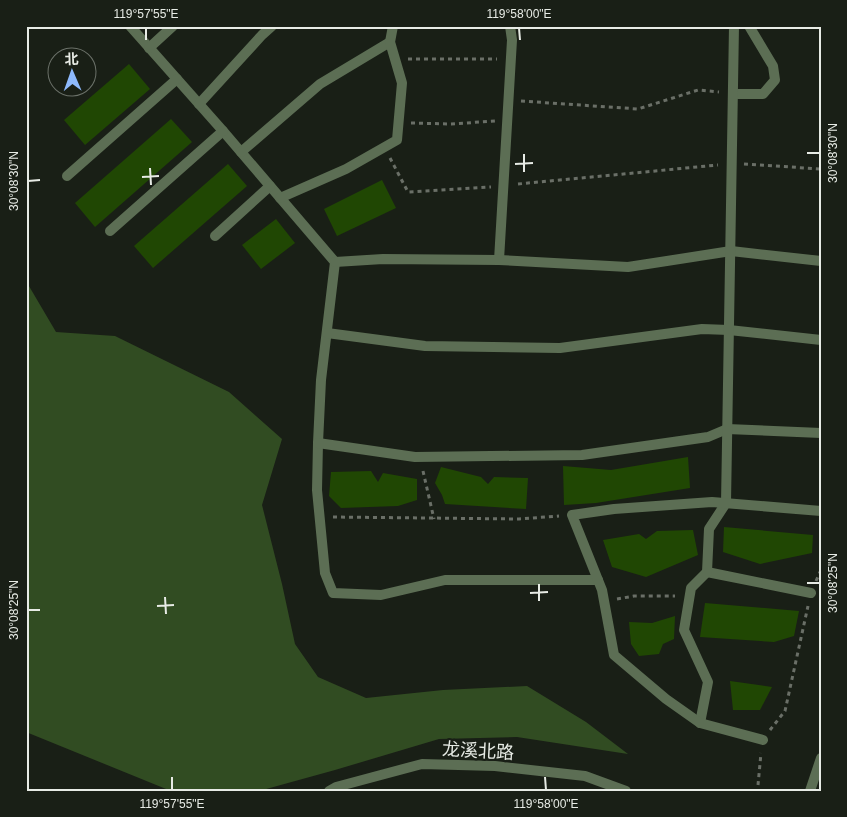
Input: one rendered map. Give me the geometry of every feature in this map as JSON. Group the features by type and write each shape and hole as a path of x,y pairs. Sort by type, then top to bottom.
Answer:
{"street":[{"path":"130,26 223,131 334,262 322,380 317,490 326,573 334,593 381,594 445,580 598,580"},
{"path":"149,48 173,26"},
{"path":"199,104 262,34 272,26"},
{"path":"280,198 346,169 397,140 402,83 390,42 393,26"},
{"path":"499,260 510,59 510,26"},
{"path":"700,723 708,682 684,630 691,588 707,572 709,529 726,503 734,26"},
{"path":"733,94 763,94 776,80 773,66 749,26"},
{"path":"241,152 320,84 390,42"},
{"path":"67,176 177,79"},
{"path":"110,231 223,131"},
{"path":"215,236 270,186"},
{"path":"334,262 383,259 499,260 628,267 731,251 821,261"},
{"path":"326,333 426,346 560,348 702,329 821,340"},
{"path":"318,443 420,457 582,455 708,437 727,429 821,433"},
{"path":"762,740 700,723 666,699 614,654 598,580 572,514 712,502 821,511"},
{"path":"707,572 811,592"},
{"path":"810,791 821,758"},
{"name":"龙溪北路","path":"329,791 336,787 422,764 495,766 585,776 626,791"}],"path":[{"path":"395,60 447,58 510,59"},
{"path":"508,101 538,101 638,109 698,90 733,94"},
{"path":"398,123 451,124 507,120"},
{"path":"384,148 408,192 503,186 732,163 821,169"},
{"path":"420,457 434,519"},
{"path":"320,516 519,520 572,514"},
{"path":"758,785 762,740 785,711 811,592 821,570"},
{"path":"604,602 634,596 690,596"}],"green space":[{"path":"26,281 56,332 115,336 229,392 282,439 262,505 295,644 318,677 366,698 443,690 527,686 586,722 628,754 517,737 439,739 259,791 171,791 26,732"}],"building":[{"path":"129,64 150,89 85,145 64,120 90,98 98,98 98,91"},
{"path":"171,119 192,142 95,227 75,203"},
{"path":"228,164 247,186 153,268 134,246"},
{"path":"382,180 396,208 337,236 324,209"},
{"path":"276,219 295,243 261,269 242,245"},
{"path":"688,457 690,488 596,503 564,505 563,466 611,470"},
{"path":"441,467 481,477 488,484 494,477 528,478 526,509 445,504 435,483"},
{"path":"371,471 378,482 383,473 417,479 417,500 398,506 341,508 329,496 331,472"},
{"path":"724,527 813,535 812,553 760,564 723,552"},
{"path":"693,530 698,555 646,577 612,567 603,540 639,534 646,539 657,531"},
{"path":"705,603 799,611 794,636 774,642 700,637"},
{"path":"675,616 674,639 663,644 659,654 639,656 631,644 629,622 652,623"},
{"path":"730,681 772,687 760,710 733,710"}]}
